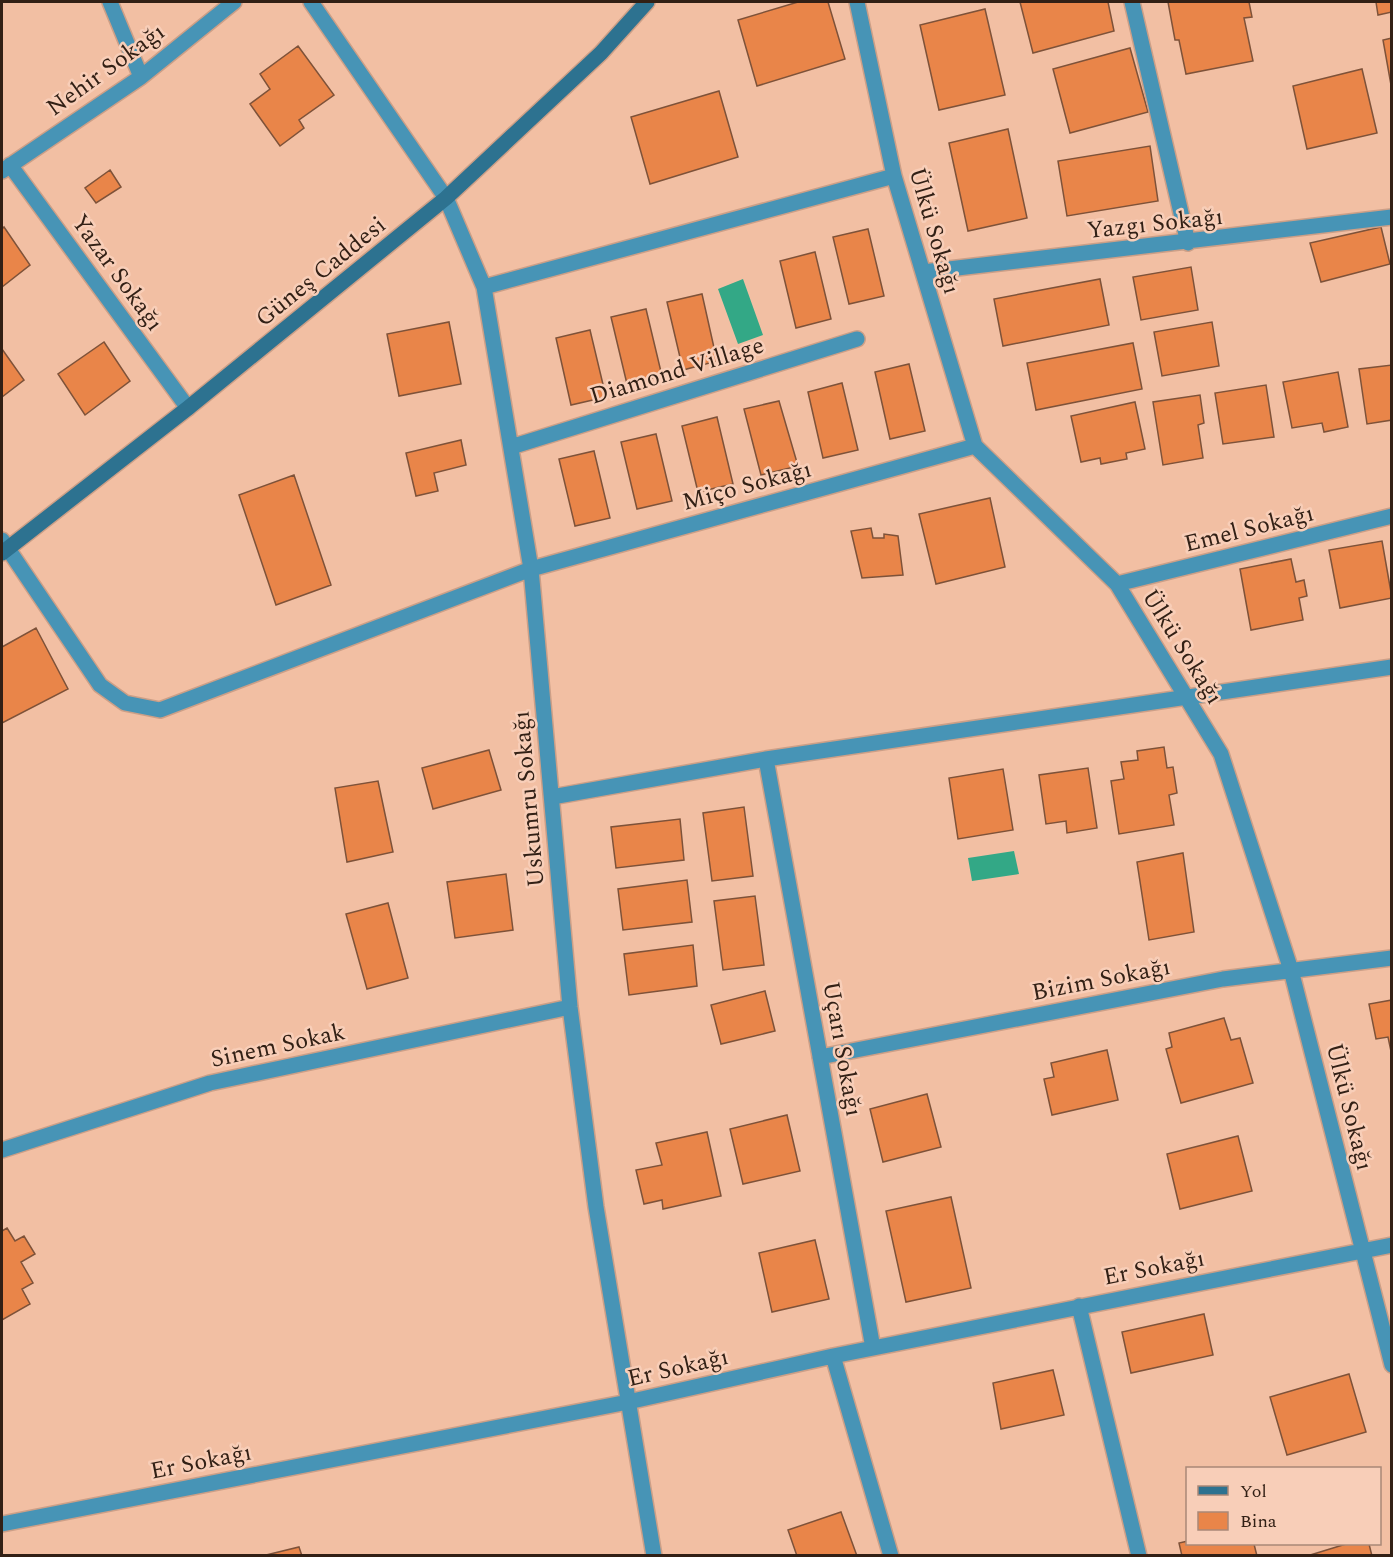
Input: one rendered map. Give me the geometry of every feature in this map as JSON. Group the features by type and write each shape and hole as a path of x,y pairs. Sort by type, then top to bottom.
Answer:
{"main road":[{"name":"Güneş Caddesi","path":"4,547 188,408 446,198 601,53 647,2"}],"street":[{"path":"110,2 141,77"},
{"name":"Nehir Sokağı","path":"6,168 141,77 234,2"},
{"name":"Uskumru Sokağı","path":"310,2 446,198 484,287 531,569 570,1007 596,1207 654,1556"},
{"name":"Ülkü Sokağı","path":"857,2 894,176 975,446 1117,584 1221,753 1290,970 1392,1365"},
{"path":"1132,2 1188,243"},
{"name":"Yazar Sokağı","path":"6,168 188,408"},
{"path":"484,287 894,176"},
{"name":"Yazgı Sokağı","path":"923,272 1188,243 1392,217"},
{"name":"Diamond Village","path":"511,447 856,339"},
{"name":"Miço Sokağı","path":"4,547 100,685 125,703 160,710 531,569 975,446"},
{"name":"Emel Sokağı","path":"1117,584 1392,516"},
{"path":"552,797 766,759 1392,666"},
{"name":"Uçarı Sokağı","path":"766,759 873,1348"},
{"name":"Bizim Sokağı","path":"820,1057 1223,980 1392,958"},
{"name":"Sinem Sokak","path":"2,1150 210,1083 570,1007"},
{"name":"Er Sokağı","path":"2,1524 628,1402 833,1356 1392,1245"},
{"path":"1079,1306 1139,1556"},
{"path":"833,1356 891,1556"}],"shaded area":[{"path":"743,279 763,335 738,344 718,289"},
{"path":"1014,851 1019,874 972,881 968,858"}],"building":[{"path":"798,2 828,2 845,59 757,86 738,20"},
{"path":"1020,2 1108,2 1114,31 1033,53"},
{"path":"1168,2 1249,2 1252,17 1244,18 1253,61 1186,74 1179,40 1175,40"},
{"path":"1376,2 1392,2 1392,12 1378,15"},
{"path":"985,9 1005,95 939,110 920,25"},
{"path":"1392,38 1392,84 1391,85 1383,40"},
{"path":"298,46 334,95 299,120 304,128 280,146 250,104 270,89 260,74"},
{"path":"1130,48 1148,112 1070,133 1053,69"},
{"path":"1362,69 1377,133 1307,149 1293,86"},
{"path":"719,91 738,157 650,184 631,117"},
{"path":"1008,129 1027,218 968,231 949,143"},
{"path":"1150,146 1158,201 1067,216 1058,161"},
{"path":"110,170 121,187 96,203 85,188"},
{"path":"4,227 30,265 2,287 2,229"},
{"path":"1381,227 1390,264 1321,282 1310,243"},
{"path":"868,229 884,296 849,304 833,237"},
{"path":"815,252 831,319 796,328 780,261"},
{"path":"1191,267 1198,310 1141,320 1133,277"},
{"path":"1100,279 1109,325 1003,346 994,299"},
{"path":"702,294 717,361 683,370 667,302"},
{"path":"646,309 662,376 627,384 611,317"},
{"path":"449,322 461,384 399,396 387,334"},
{"path":"1212,322 1219,366 1162,376 1154,332"},
{"path":"590,330 606,397 571,405 556,338"},
{"path":"104,342 130,381 85,415 58,374"},
{"path":"1133,343 1142,389 1036,410 1027,363"},
{"path":"2,349 24,380 2,397"},
{"path":"909,364 925,431 890,439 875,372"},
{"path":"1392,365 1392,420 1367,424 1359,369"},
{"path":"1338,372 1348,427 1324,432 1322,423 1292,428 1283,382"},
{"path":"842,383 858,450 823,458 808,392"},
{"path":"1266,385 1274,437 1223,444 1215,393"},
{"path":"1200,395 1204,423 1198,425 1203,458 1163,465 1153,402"},
{"path":"779,401 798,466 761,475 744,409"},
{"path":"1135,402 1145,449 1126,453 1127,459 1101,464 1100,458 1081,462 1071,416"},
{"path":"717,417 733,484 698,492 682,426"},
{"path":"656,434 672,501 637,509 621,442"},
{"path":"461,440 466,465 434,473 438,491 416,496 406,453"},
{"path":"594,451 610,518 575,526 559,459"},
{"path":"294,475 331,585 276,605 239,495"},
{"path":"990,498 1005,567 936,584 919,514"},
{"path":"871,528 873,538 884,538 884,534 898,536 903,575 862,578 851,531"},
{"path":"1382,541 1392,598 1340,608 1329,550"},
{"path":"1291,559 1296,582 1304,580 1307,596 1299,598 1303,620 1251,630 1240,569"},
{"path":"36,628 68,689 2,723 2,647"},
{"path":"1164,747 1167,768 1173,767 1177,793 1169,795 1174,825 1119,834 1111,781 1124,779 1121,762 1138,760 1137,751"},
{"path":"489,750 501,790 433,809 422,768"},
{"path":"1088,768 1097,828 1067,833 1066,821 1046,824 1039,775"},
{"path":"1003,769 1013,830 958,839 949,778"},
{"path":"378,781 393,852 347,862 335,788"},
{"path":"744,807 753,876 712,881 703,813"},
{"path":"680,819 684,860 616,868 611,827"},
{"path":"1183,853 1194,932 1149,940 1137,862"},
{"path":"506,874 513,930 455,938 447,882"},
{"path":"687,880 692,922 623,930 618,889"},
{"path":"755,896 764,965 723,970 714,901"},
{"path":"388,903 408,978 367,989 346,914"},
{"path":"693,945 697,986 629,995 624,954"},
{"path":"765,991 775,1031 721,1044 711,1005"},
{"path":"1392,1000 1392,1056 1388,1037 1376,1039 1369,1004"},
{"path":"1224,1018 1231,1040 1240,1038 1253,1083 1181,1103 1166,1049 1172,1047 1169,1033"},
{"path":"1107,1050 1118,1100 1052,1115 1044,1079 1054,1077 1051,1063"},
{"path":"927,1094 941,1147 883,1162 870,1109"},
{"path":"787,1115 800,1171 743,1184 730,1129"},
{"path":"707,1132 721,1196 663,1209 662,1200 644,1204 636,1170 662,1165 656,1143"},
{"path":"1238,1136 1252,1191 1180,1209 1167,1154"},
{"path":"951,1197 971,1288 906,1302 886,1211"},
{"path":"7,1228 15,1241 24,1236 35,1254 21,1262 33,1283 22,1289 30,1304 2,1320 2,1231"},
{"path":"815,1240 829,1299 772,1312 759,1253"},
{"path":"1204,1314 1213,1355 1131,1373 1122,1332"},
{"path":"1053,1370 1064,1415 1001,1429 993,1383"},
{"path":"1349,1374 1366,1432 1287,1455 1270,1397"},
{"path":"841,1512 857,1556 797,1556 788,1530"},
{"path":"1186,1541 1186,1545 1254,1545 1257,1556 1182,1556 1179,1543"},
{"path":"1343,1545 1369,1545 1372,1556 1307,1556"},
{"path":"299,1547 302,1556 262,1556"}]}
